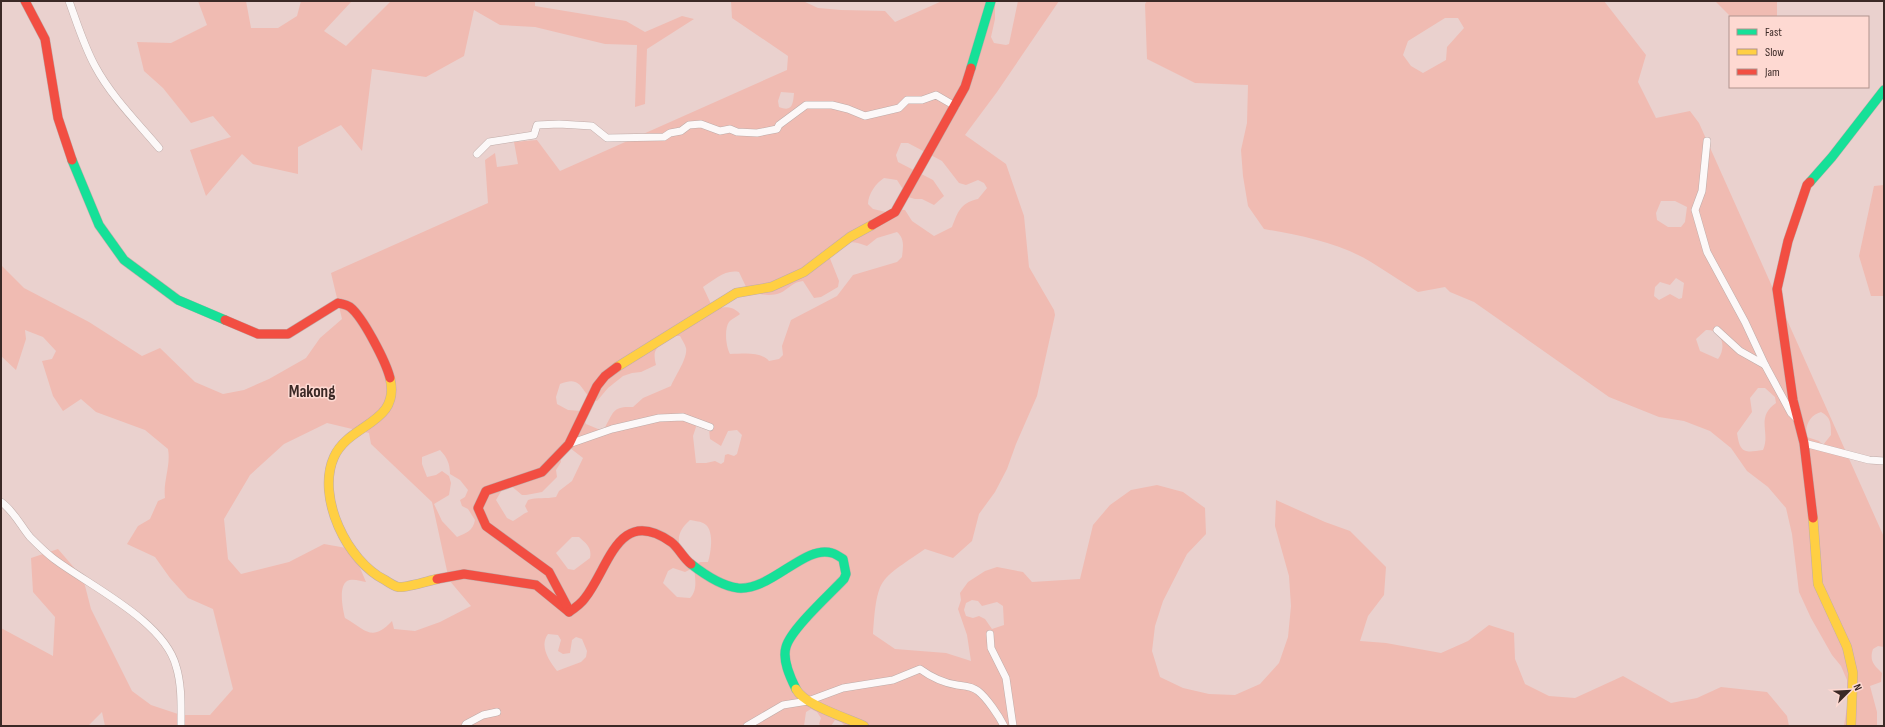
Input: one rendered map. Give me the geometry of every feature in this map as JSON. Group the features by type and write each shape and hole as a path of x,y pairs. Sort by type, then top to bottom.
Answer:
{"street":[{"path":"25,1 44,39 58,118 78,178 99,225 124,260 178,300 258,334 288,334 338,304 349,307 371,336 383,358 392,390 389,404 384,413 345,441 337,451 329,474 330,497 338,524 353,552 371,572 398,587 464,574 536,585 570,612"},
{"path":"69,1 83,43 95,68 115,95 159,148"},
{"path":"570,612 549,572 486,526 478,508 486,491 542,472 569,444 597,386 605,376 620,365 736,293 771,286 804,272 850,237 895,212 965,87 991,1"},
{"path":"1851,726 1853,673 1847,647 1818,584 1812,499 1804,443 1793,400 1777,289 1788,242 1807,185 1832,157 1884,90"},
{"path":"477,154 490,142 534,135 538,125 559,124 592,126 607,138 664,137 670,133 681,131 689,125 701,124 720,131 730,129 737,132 757,133 777,129 779,125 806,105 832,105 848,109 865,116 899,108 907,100 922,100 936,95 954,106"},
{"path":"1707,141 1702,191 1695,210 1707,252 1745,322 1790,413 1798,420"},
{"path":"1717,330 1740,351 1765,365"},
{"path":"569,444 612,429 659,418 683,417 710,427"},
{"path":"1804,443 1884,464"},
{"path":"1869,460 1884,461"},
{"path":"1,502 8,507 30,536 54,559 98,588 139,619 164,642 176,664 179,680 181,726"},
{"path":"570,612 580,605 588,596 618,543 626,535 635,531 642,530 667,540 672,543 686,560 698,569 719,582 733,587 747,588 759,585 772,580 808,557 821,551 831,551 843,559 846,574 844,579 794,631 786,647 786,660 790,676 798,693 808,701 864,726"},
{"path":"990,634 991,648 1006,678 1013,726"},
{"path":"747,726 783,705 808,701 843,688 893,680 920,669 930,677 956,685 967,686 978,691 999,717 1004,726"},
{"path":"465,726 483,715 497,712"}],"shaded area":[{"path":"198,1 246,1 251,28 278,28 297,16 301,1 352,1 324,31 346,46 391,1 535,1 535,6 626,21 645,32 682,16 694,19 647,49 645,104 635,107 637,45 605,44 535,27 500,25 474,10 464,56 426,77 372,69 362,151 341,125 298,147 298,174 253,164 242,154 206,196 190,150 231,137 213,116 191,123 163,88 144,71 137,42 171,43 207,25"},
{"path":"731,1 803,1 818,8 885,11 895,22 942,1 995,1 995,19 991,37 994,43 1006,45 1009,44 1018,1 1059,1 997,92 965,135 1006,164 1024,216 1029,267 1054,310 1055,315 1037,396 1007,469 995,492 979,514 972,541 953,558 925,549 896,569 886,578 880,587 874,615 873,634 895,649 946,653 971,661 967,635 958,609 961,600 960,593 968,582 985,571 997,567 1023,572 1032,582 1080,579 1093,525 1110,505 1131,490 1157,485 1183,492 1205,508 1206,534 1187,554 1163,601 1155,626 1152,651 1160,677 1183,688 1209,694 1235,695 1260,684 1279,663 1288,637 1291,606 1289,576 1275,526 1276,500 1325,522 1350,531 1386,567 1384,595 1368,616 1360,641 1386,643 1441,653 1468,641 1489,625 1514,633 1515,659 1525,684 1549,696 1575,698 1623,676 1671,703 1697,698 1721,687 1767,692 1787,716 1789,726 845,726 841,722 835,720 831,726 821,726 819,724 821,718 817,712 811,709 806,712 804,726 105,726 102,712 88,726 1,726 1,628 53,656 55,617 33,592 31,558 58,549 83,578 91,609 132,691 151,705 181,715 210,715 233,689 213,609 188,598 170,578 155,557 127,544 138,526 150,519 158,501 165,498 165,486 169,461 168,449 145,430 96,412 81,399 63,411 53,396 42,361 52,359 56,351 43,337 25,330 26,339 16,370 1,356 1,265 24,288 89,322 142,356 160,348 195,382 223,394 244,390 269,379 306,358 320,338 342,319 331,273 488,203 485,160 495,153 497,167 518,164 514,142 537,140 560,171 787,70 788,56 732,18","holes":["781,92 794,93 793,101 789,108 779,107 778,101","901,143 908,143 942,161 959,183 966,185 978,180 984,183 987,188 978,199 967,203 960,209 952,227 934,236 912,221 905,210 892,209 886,212 873,209 868,204 869,196 873,189 884,178 897,180 908,197 922,199 934,205 944,196 933,180 898,162 896,155","897,232 902,240 902,257 897,262 853,275 837,296 791,320 782,346 783,355 779,359 769,361 756,354 730,354 727,347 726,329 730,321 740,314 732,308 716,308 711,304 703,287 720,276 734,271 739,272 748,291 764,295 772,295 780,293 793,284 803,281 814,298 821,297 838,287 839,281 829,256 846,243 855,242 867,246 877,238","680,336 686,348 685,357 671,386 643,398 633,407 617,409 612,414 604,429 598,429 586,424 581,411 568,410 557,404 556,397 560,384 568,382 578,383 591,398 597,401 608,388 623,376 641,372 656,365 656,349 670,338","327,423 369,433 371,444 432,502 449,580 471,606 440,622 415,631 394,629 392,621 374,633 364,630 345,618 342,604 343,588 347,581 354,580 366,582 352,549 324,544 289,562 241,574 228,559 224,519 250,475 284,444","697,424 709,429 710,439 721,446 728,431 737,430 742,435 737,454 734,456 728,454 725,455 724,462 721,464 715,461 696,463 693,436","570,448 583,458 572,481 559,491 556,497 528,500 525,506 528,512 513,521 507,518 496,500 503,488 510,485 522,495 542,492 557,477 556,470 561,462 560,455","440,450 448,461 450,474 460,480 468,490 465,497 460,500 462,506 468,509 475,520 473,527 469,531 457,537 442,521 434,504 449,495 451,483 449,476 442,471 436,475 427,477 422,464 422,457","690,520 701,522 707,526 711,535 711,547 708,562 700,562 694,567 695,588 693,595 690,598 677,597 663,583 668,571 673,568 685,572 691,569 679,544 680,532","572,537 579,537 588,546 590,558 574,570 568,569 556,553","972,600 978,601 982,606 997,602 1003,606 1004,625 992,629 985,619 979,616 973,618 966,616 964,610 966,603","548,634 558,635 561,640 558,651 563,654 570,653 572,640 576,637 582,639 587,651 586,657 581,662 557,671 548,658 544,643"]},
{"path":"1147,1 1604,1 1646,55 1638,82 1656,118 1690,111 1699,123 1884,537 1884,647 1878,646 1873,649 1872,653 1872,660 1882,673 1881,682 1870,686 1877,712 1877,726 1844,726 1847,707 1847,680 1841,666 1832,655 1811,618 1799,592 1792,534 1786,508 1768,487 1747,471 1731,448 1710,431 1684,421 1659,417 1609,397 1474,302 1450,292 1445,287 1418,292 1359,255 1333,245 1305,237 1264,229 1248,206 1243,176 1241,150 1247,123 1248,85 1195,83 1147,59 1145,4","holes":["1445,18 1458,18 1464,28 1447,47 1446,60 1423,73 1411,66 1403,55 1408,41","1661,201 1675,201 1687,207 1685,222 1681,227 1668,227 1657,220 1656,213","1676,278 1684,283 1682,298 1679,299 1670,294 1659,300 1654,296 1655,287 1660,282 1670,285","1706,330 1716,332 1722,344 1721,354 1718,359 1700,351 1696,339","1758,388 1765,388 1775,397 1776,403 1766,414 1765,443 1763,450 1744,450 1738,440 1737,433 1752,412 1750,398","1821,412 1827,416 1830,421 1831,435 1823,445 1819,441 1807,437 1807,425 1814,416"]},
{"path":"1715,1 1777,1 1777,16 1730,16"},
{"path":"1884,185 1884,296 1871,296 1859,256 1874,186"}],"traffic: fast":[{"path":"971,68 991,1"},
{"path":"1810,182 1832,157 1884,90"},
{"path":"72,160 99,225 124,260 178,300 225,320"},
{"path":"691,564 719,582 738,588 750,587 763,583 811,555 822,552 833,553 843,559 846,574 844,579 795,631 786,647 786,663 796,689"}],"traffic: slow":[{"path":"617,367 736,293 771,287 804,272 850,237 872,225"},
{"path":"390,378 391,393 388,405 372,422 341,446 334,457 329,473 329,490 332,508 338,526 347,543 358,558 371,571 398,587 437,579"},
{"path":"1813,518 1818,584 1847,647 1853,673 1851,726"},
{"path":"796,689 801,695 817,706 864,726"}],"traffic: jam":[{"path":"25,1 45,39 58,118 72,160"},
{"path":"872,225 895,212 965,87 971,68"},
{"path":"1810,182 1807,185 1788,241 1777,289 1793,400 1804,443 1813,518"},
{"path":"225,320 258,334 288,334 338,303 346,305 350,307 361,320 379,351 390,378"},
{"path":"568,608 549,572 486,526 478,508 486,491 542,472 569,444 597,386 605,376 617,367"},
{"path":"569,612 580,604 585,598 617,545 627,536 639,531 653,533 671,542 691,564"},
{"path":"437,579 464,574 536,585 569,612"}],"district":[{"name":"Makong","path":"312,392"}]}
